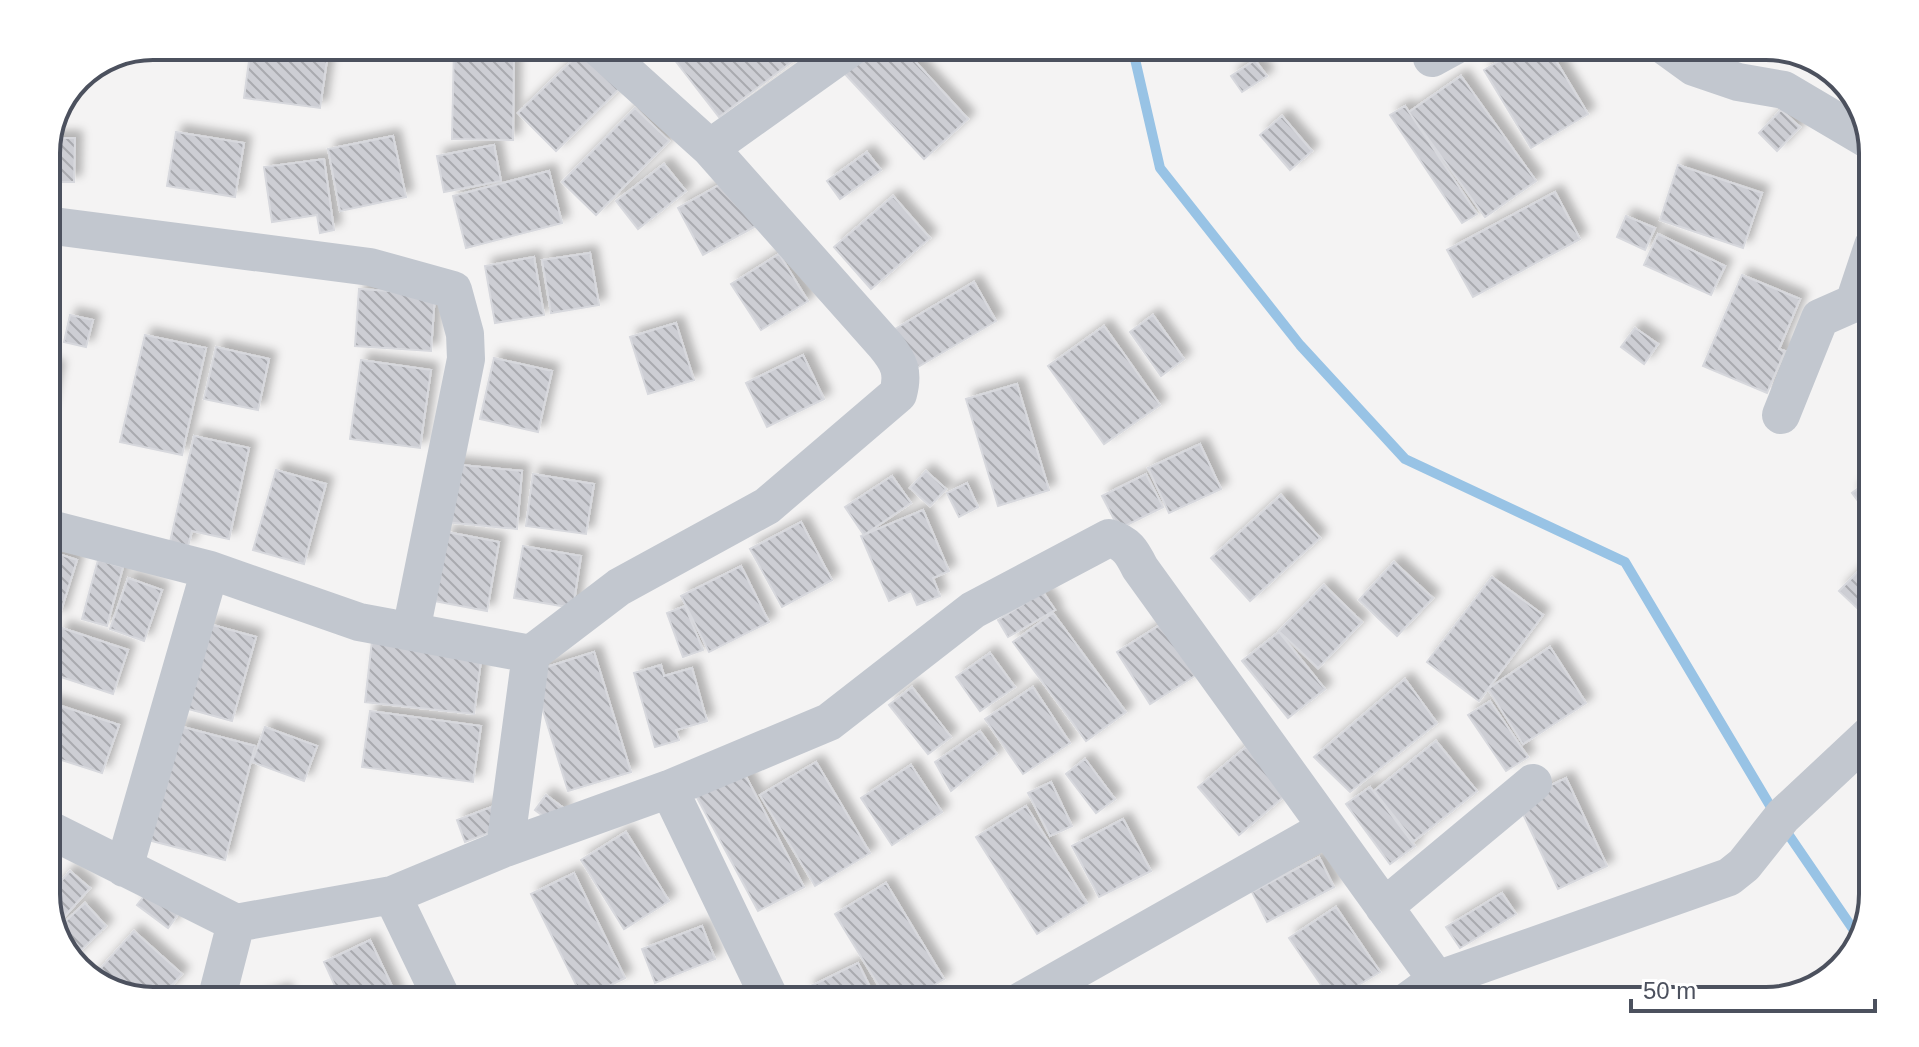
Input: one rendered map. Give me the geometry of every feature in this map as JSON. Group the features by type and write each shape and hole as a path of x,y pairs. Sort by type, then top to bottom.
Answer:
{"street":[{"path":"505,848 531,654 619,587 767,506 898,394 903,378 900,363 710,148 613,60"},
{"path":"710,148 833,60"},
{"path":"1684,60 1694,67 1738,82 1784,90 1856,133"},
{"path":"60,227 370,267 453,290 462,318 466,359 411,631"},
{"path":"1781,415 1820,318 1854,303 1859,288"},
{"path":"60,532 210,570 359,622 531,654"},
{"path":"60,835 236,923 392,895 505,848 669,789 829,722 973,610 1109,538 1122,542 1132,552 1140,568 1384,907 1422,987"},
{"path":"124,868 210,570"},
{"path":"1431,987 1729,877 1744,865 1783,816 1859,745"},
{"path":"1384,907 1533,783"},
{"path":"669,789 764,987"},
{"path":"1079,987 1327,828"},
{"path":"392,895 436,987"},
{"path":"220,987 236,923"}],"building":[{"path":"249,60 327,60 320,108 244,98"},
{"path":"454,60 514,60 513,140 452,139"},
{"path":"573,60 602,60 626,82 556,151 518,113"},
{"path":"675,60 794,60 719,117"},
{"path":"858,60 914,60 968,119 924,159 844,73"},
{"path":"1255,60 1267,76 1242,92 1231,76"},
{"path":"1501,60 1555,60 1588,114 1531,148 1484,70"},
{"path":"1461,76 1536,181 1485,217 1409,112"},
{"path":"1405,106 1477,214 1462,223 1390,115"},
{"path":"635,108 669,141 596,215 562,182"},
{"path":"1781,110 1800,127 1777,151 1759,133"},
{"path":"1282,116 1312,151 1290,170 1260,135"},
{"path":"176,132 244,143 235,197 167,186"},
{"path":"393,136 406,197 340,211 328,149"},
{"path":"62,138 75,138 74,182 60,182"},
{"path":"494,145 501,181 444,192 437,156"},
{"path":"867,152 881,170 840,199 827,181"},
{"path":"324,159 334,230 320,233 317,215 272,222 264,167"},
{"path":"664,164 686,191 638,229 616,201"},
{"path":"1678,165 1762,193 1743,248 1660,220"},
{"path":"549,171 562,223 466,248 453,196"},
{"path":"730,179 756,226 703,255 678,208"},
{"path":"1555,192 1580,239 1473,297 1447,250"},
{"path":"893,196 930,238 871,289 834,247"},
{"path":"1626,216 1655,228 1645,250 1617,237"},
{"path":"1658,234 1725,266 1711,295 1644,265"},
{"path":"590,253 599,305 551,313 542,260"},
{"path":"779,254 808,301 761,330 731,284"},
{"path":"534,257 544,315 495,323 485,266"},
{"path":"1742,275 1800,299 1779,349 1785,351 1767,393 1703,366"},
{"path":"974,282 996,321 918,367 895,329"},
{"path":"359,289 435,294 431,351 355,346"},
{"path":"70,315 93,320 86,347 64,342"},
{"path":"1153,315 1184,359 1161,376 1130,332"},
{"path":"676,323 694,380 648,394 630,337"},
{"path":"1104,326 1160,405 1104,444 1048,366"},
{"path":"1635,328 1658,344 1644,364 1621,347"},
{"path":"145,335 206,348 182,455 120,442"},
{"path":"216,347 269,359 258,410 204,399"},
{"path":"803,355 824,399 767,427 746,383"},
{"path":"494,358 552,371 538,432 480,419"},
{"path":"361,360 431,370 420,448 350,439"},
{"path":"1017,384 1049,490 998,506 966,399"},
{"path":"194,436 249,448 229,539 192,531 188,546 170,542"},
{"path":"1200,444 1221,489 1169,513 1148,468"},
{"path":"451,464 522,471 517,529 445,522"},
{"path":"276,470 326,484 304,564 253,550"},
{"path":"926,471 946,489 930,506 910,488"},
{"path":"533,474 594,484 586,534 526,526"},
{"path":"1146,474 1163,507 1119,529 1102,496"},
{"path":"892,476 911,503 864,535 845,507"},
{"path":"967,483 978,507 959,517 947,493"},
{"path":"1859,488 1859,502 1852,493"},
{"path":"1281,495 1320,538 1250,601 1211,558"},
{"path":"923,510 949,571 933,578 940,596 917,605 911,591 889,601 861,536"},
{"path":"801,522 832,580 782,607 750,549"},
{"path":"447,532 499,542 487,611 434,601"},
{"path":"523,546 581,556 573,608 514,598"},
{"path":"60,555 77,560 60,614"},
{"path":"98,560 123,567 107,626 82,619"},
{"path":"1394,562 1433,598 1397,636 1359,600"},
{"path":"741,566 769,622 709,652 681,596"},
{"path":"1859,570 1859,610 1839,591"},
{"path":"1492,577 1543,615 1479,701 1427,662"},
{"path":"128,578 162,590 144,641 110,629"},
{"path":"1324,585 1362,622 1318,668 1279,631"},
{"path":"1043,592 1055,610 1008,637 998,620"},
{"path":"685,606 703,650 683,657 667,613"},
{"path":"1053,613 1126,712 1086,741 1013,642"},
{"path":"1168,620 1201,672 1150,704 1117,652"},
{"path":"209,624 256,637 232,721 185,708"},
{"path":"62,628 128,650 113,694 60,677"},
{"path":"1279,632 1325,689 1288,718 1242,661"},
{"path":"372,641 482,653 474,714 365,702"},
{"path":"1550,647 1586,703 1523,744 1488,689"},
{"path":"594,652 631,772 568,791 531,672"},
{"path":"990,653 1015,687 980,711 956,677"},
{"path":"661,665 664,676 692,668 707,721 676,730 679,740 655,747 634,673"},
{"path":"1405,679 1437,723 1350,792 1314,757"},
{"path":"912,687 951,737 928,754 889,705"},
{"path":"1033,687 1070,743 1023,774 985,719"},
{"path":"1490,701 1528,757 1506,771 1468,715"},
{"path":"60,706 119,725 102,773 60,760"},
{"path":"370,711 481,726 473,782 362,767"},
{"path":"179,726 255,746 225,860 148,840"},
{"path":"265,727 317,746 304,781 252,762"},
{"path":"980,731 997,754 951,791 935,762"},
{"path":"1436,741 1477,791 1414,841 1374,791"},
{"path":"1246,747 1287,794 1239,835 1198,787"},
{"path":"1085,759 1115,799 1096,813 1066,774"},
{"path":"816,762 870,853 815,886 760,795"},
{"path":"911,765 942,812 892,845 861,798"},
{"path":"742,769 804,887 758,911 695,794"},
{"path":"1566,778 1607,866 1558,889 1517,801"},
{"path":"1051,782 1072,826 1050,836 1028,793"},
{"path":"1370,787 1415,846 1390,864 1346,804"},
{"path":"546,795 565,809 554,824 535,810"},
{"path":"494,806 502,828 465,842 457,820"},
{"path":"1026,806 1087,903 1037,934 976,837"},
{"path":"1123,819 1151,871 1099,897 1072,846"},
{"path":"626,832 669,901 624,929 581,860"},
{"path":"1319,857 1334,887 1267,922 1252,892"},
{"path":"70,871 90,888 63,918 60,900 60,882"},
{"path":"574,873 625,978 607,987 577,987 531,894"},
{"path":"886,883 944,979 931,987 879,987 835,914"},
{"path":"149,890 179,913 168,928 137,905"},
{"path":"1502,893 1516,914 1460,948 1446,927"},
{"path":"85,903 106,926 80,951 65,922"},
{"path":"1336,907 1380,972 1355,987 1322,987 1289,938"},
{"path":"702,926 715,959 655,983 642,949"},
{"path":"134,931 182,974 170,987 153,987 129,984 99,970"},
{"path":"370,940 392,987 336,987 324,962"},
{"path":"858,963 870,987 809,987"}],"waterway":[{"path":"1135,60 1160,168 1300,345 1405,459 1625,562 1775,814"},
{"path":"1784,828 1852,928"}]}
